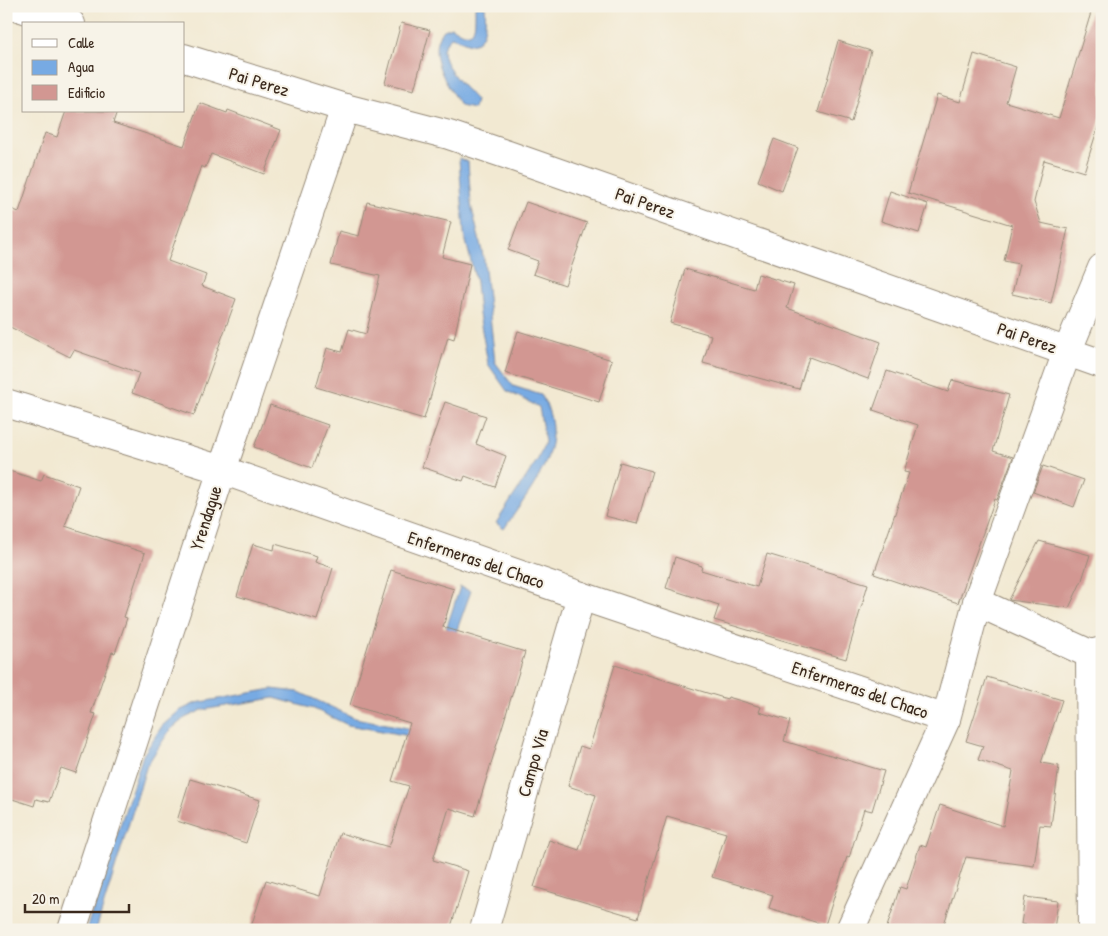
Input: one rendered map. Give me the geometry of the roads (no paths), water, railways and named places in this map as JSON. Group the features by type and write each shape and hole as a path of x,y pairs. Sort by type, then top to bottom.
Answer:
{"street":[{"path":"15,6 65,22"},
{"name":"Pai Perez","path":"185,58 345,108 448,135 508,155 1102,364"},
{"name":"Yrendague","path":"72,930 222,470 345,108"},
{"path":"850,930 946,719 977,602 1068,352 1102,268"},
{"name":"Enfermeras del Chaco","path":"6,403 222,470 581,596 946,719"},
{"name":"Campo Via","path":"484,930 581,596"},
{"path":"977,602 1096,652 1092,930"}],"water":[{"path":"475,6 485,6 485,24 482,37 474,43 467,43 451,37 443,49 447,65 476,100 474,109 460,106 440,69 436,49 437,40 442,31 451,27 466,33 470,33 473,30"},
{"path":"459,158 468,162 471,204 484,260 495,362 513,386 541,395 549,413 552,431 550,449 536,482 504,529 496,523 538,459 545,442 539,407 507,391 488,364 479,314 476,282 464,233"},
{"path":"460,587 471,591 419,735 410,736 348,725 314,709 274,698 202,710 185,718 170,730 147,765 96,930 86,930 143,755 162,726 179,711 196,703 272,689 299,692 355,718 413,729"}]}
